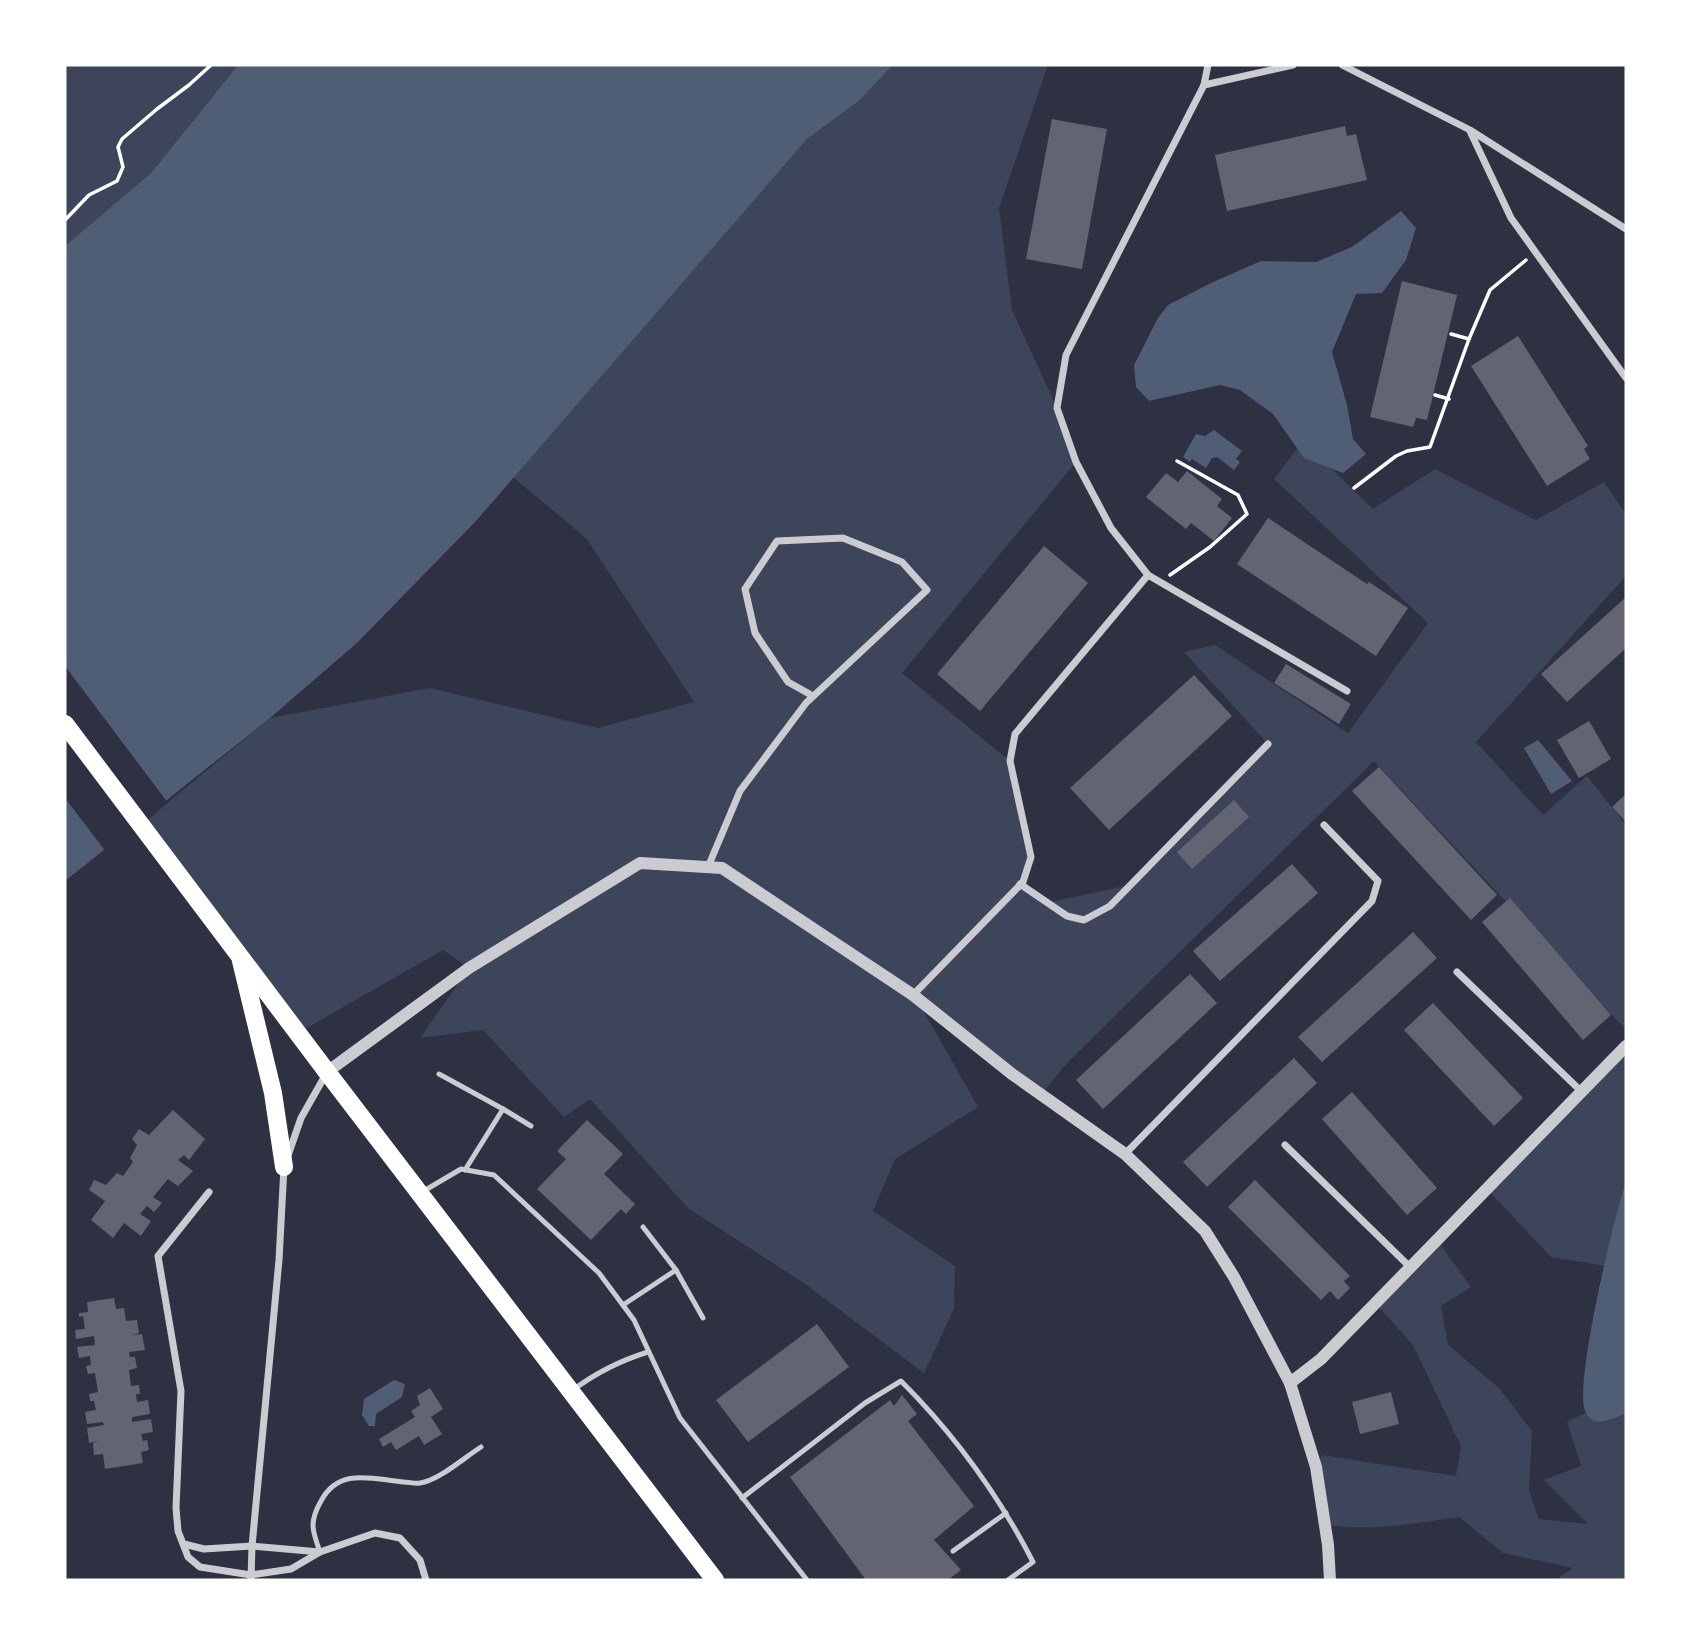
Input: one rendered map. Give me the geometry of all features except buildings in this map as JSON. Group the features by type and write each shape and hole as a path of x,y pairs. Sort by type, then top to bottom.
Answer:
{"main road":[{"path":"65,724 715,1580"},
{"path":"240,955 273,1093 285,1167"}],"street":[{"path":"1208,65 1204,85 1066,355 1057,408 1076,462 1111,528 1148,575 1347,691"},
{"path":"1204,85 1293,65"},
{"path":"1342,65 1470,130 1626,229"},
{"path":"1470,130 1511,218 1626,378"},
{"path":"708,867 740,791 806,703 927,590 902,562 843,538 777,541 745,589 755,633 789,682 813,696"},
{"path":"913,995 1020,884 1031,857 1010,761 1015,734 1148,575"},
{"path":"1020,884 1067,916 1084,920 1110,906 1268,744"},
{"path":"1125,1154 1372,901 1378,881 1324,825"},
{"path":"251,1578 285,1167 301,1118 327,1072 469,968 640,863 722,868 913,995 1012,1074 1125,1154 1205,1231 1234,1277 1290,1383 1316,1467 1328,1545 1330,1580"},
{"path":"1457,972 1582,1091"},
{"path":"1290,1383 1321,1359 1626,1046"},
{"path":"1285,1145 1410,1267"},
{"path":"209,1192 158,1256 181,1391 176,1508 178,1531 188,1557 200,1567 251,1578 291,1569 320,1552 375,1533 400,1538 420,1560 426,1580"},
{"path":"184,1544 204,1549 252,1546 320,1552"}],"lane":[{"path":"439,1074 531,1126"},
{"path":"465,1170 503,1109"},
{"path":"419,1193 447,1176 465,1170 494,1175 599,1273 634,1320 680,1418 807,1580"},
{"path":"643,1227 676,1270 703,1318"},
{"path":"623,1305 676,1270"},
{"path":"571,1392 615,1363 648,1352"},
{"path":"742,1498 865,1403 901,1381 975,1466 1006,1513 1033,1562 1008,1580"},
{"path":"320,1552 311,1528 317,1508 327,1489 335,1482 355,1477 420,1483 434,1478 481,1447"},
{"path":"953,1550 1006,1513"}],"path":[{"path":"65,220 89,195 117,181 123,167 118,147 122,139 211,65"},
{"path":"1354,488 1396,456 1430,447 1469,338 1492,288 1536,252"},
{"path":"1451,334 1469,338"},
{"path":"1435,395 1449,399"},
{"path":"1160,582 1210,547 1247,514 1238,495 1177,461"}],"shaded area":[{"path":"65,65 238,65 151,173 65,246"},
{"path":"238,65 893,65 859,101 807,139 476,521 358,642 270,718 65,881 65,246 151,173"},
{"path":"893,65 1048,65 999,208 1012,310 1057,408 1076,462 902,673 1010,761 1031,857 1023,882 1045,903 1130,885 1268,744 1184,652 1215,645 1348,733 1428,623 1274,479 1301,444 1326,463 1373,509 1435,469 1536,520 1604,482 1626,514 1626,576 1476,742 1543,815 1587,776 1626,825 1626,1030 1374,761 1066,1064 1041,1095 915,996 978,1107 895,1159 873,1211 955,1266 954,1309 924,1373 805,1284 688,1208 590,1099 564,1117 483,1030 420,1038 469,968 443,950 298,1033 142,824 270,718 430,688 598,728 694,702 587,539 513,477 807,139 859,101"},
{"path":"1401,211 1416,228 1406,260 1382,293 1356,294 1332,352 1347,405 1353,439 1366,454 1343,473 1304,458 1273,414 1240,390 1220,385 1149,401 1136,387 1134,365 1158,318 1168,305 1261,261 1316,262 1352,247"},
{"path":"1214,430 1242,451 1236,459 1240,462 1234,470 1217,457 1212,458 1206,468 1183,457 1196,434 1205,436"},
{"path":"1538,740 1572,781 1551,794 1524,748"},
{"path":"1626,1046 1626,1182 1606,1266 1551,1257 1487,1189"},
{"path":"1626,1182 1626,1413 1598,1422 1588,1417 1585,1411 1585,1369 1605,1262"},
{"path":"1437,1240 1471,1287 1441,1306 1448,1345 1499,1388 1532,1431 1529,1491 1539,1519 1588,1524 1544,1480 1581,1466 1567,1422 1585,1413 1605,1422 1626,1413 1626,1580 1556,1580 1573,1568 1503,1553 1459,1517 1358,1528 1324,1524 1316,1467 1322,1455 1456,1476 1461,1446 1413,1345 1375,1303"},
{"path":"394,1380 405,1384 402,1397 376,1414 375,1426 369,1426 362,1415 364,1399"}],"pier":[{"path":"65,666 168,803 106,852 65,798"}]}
